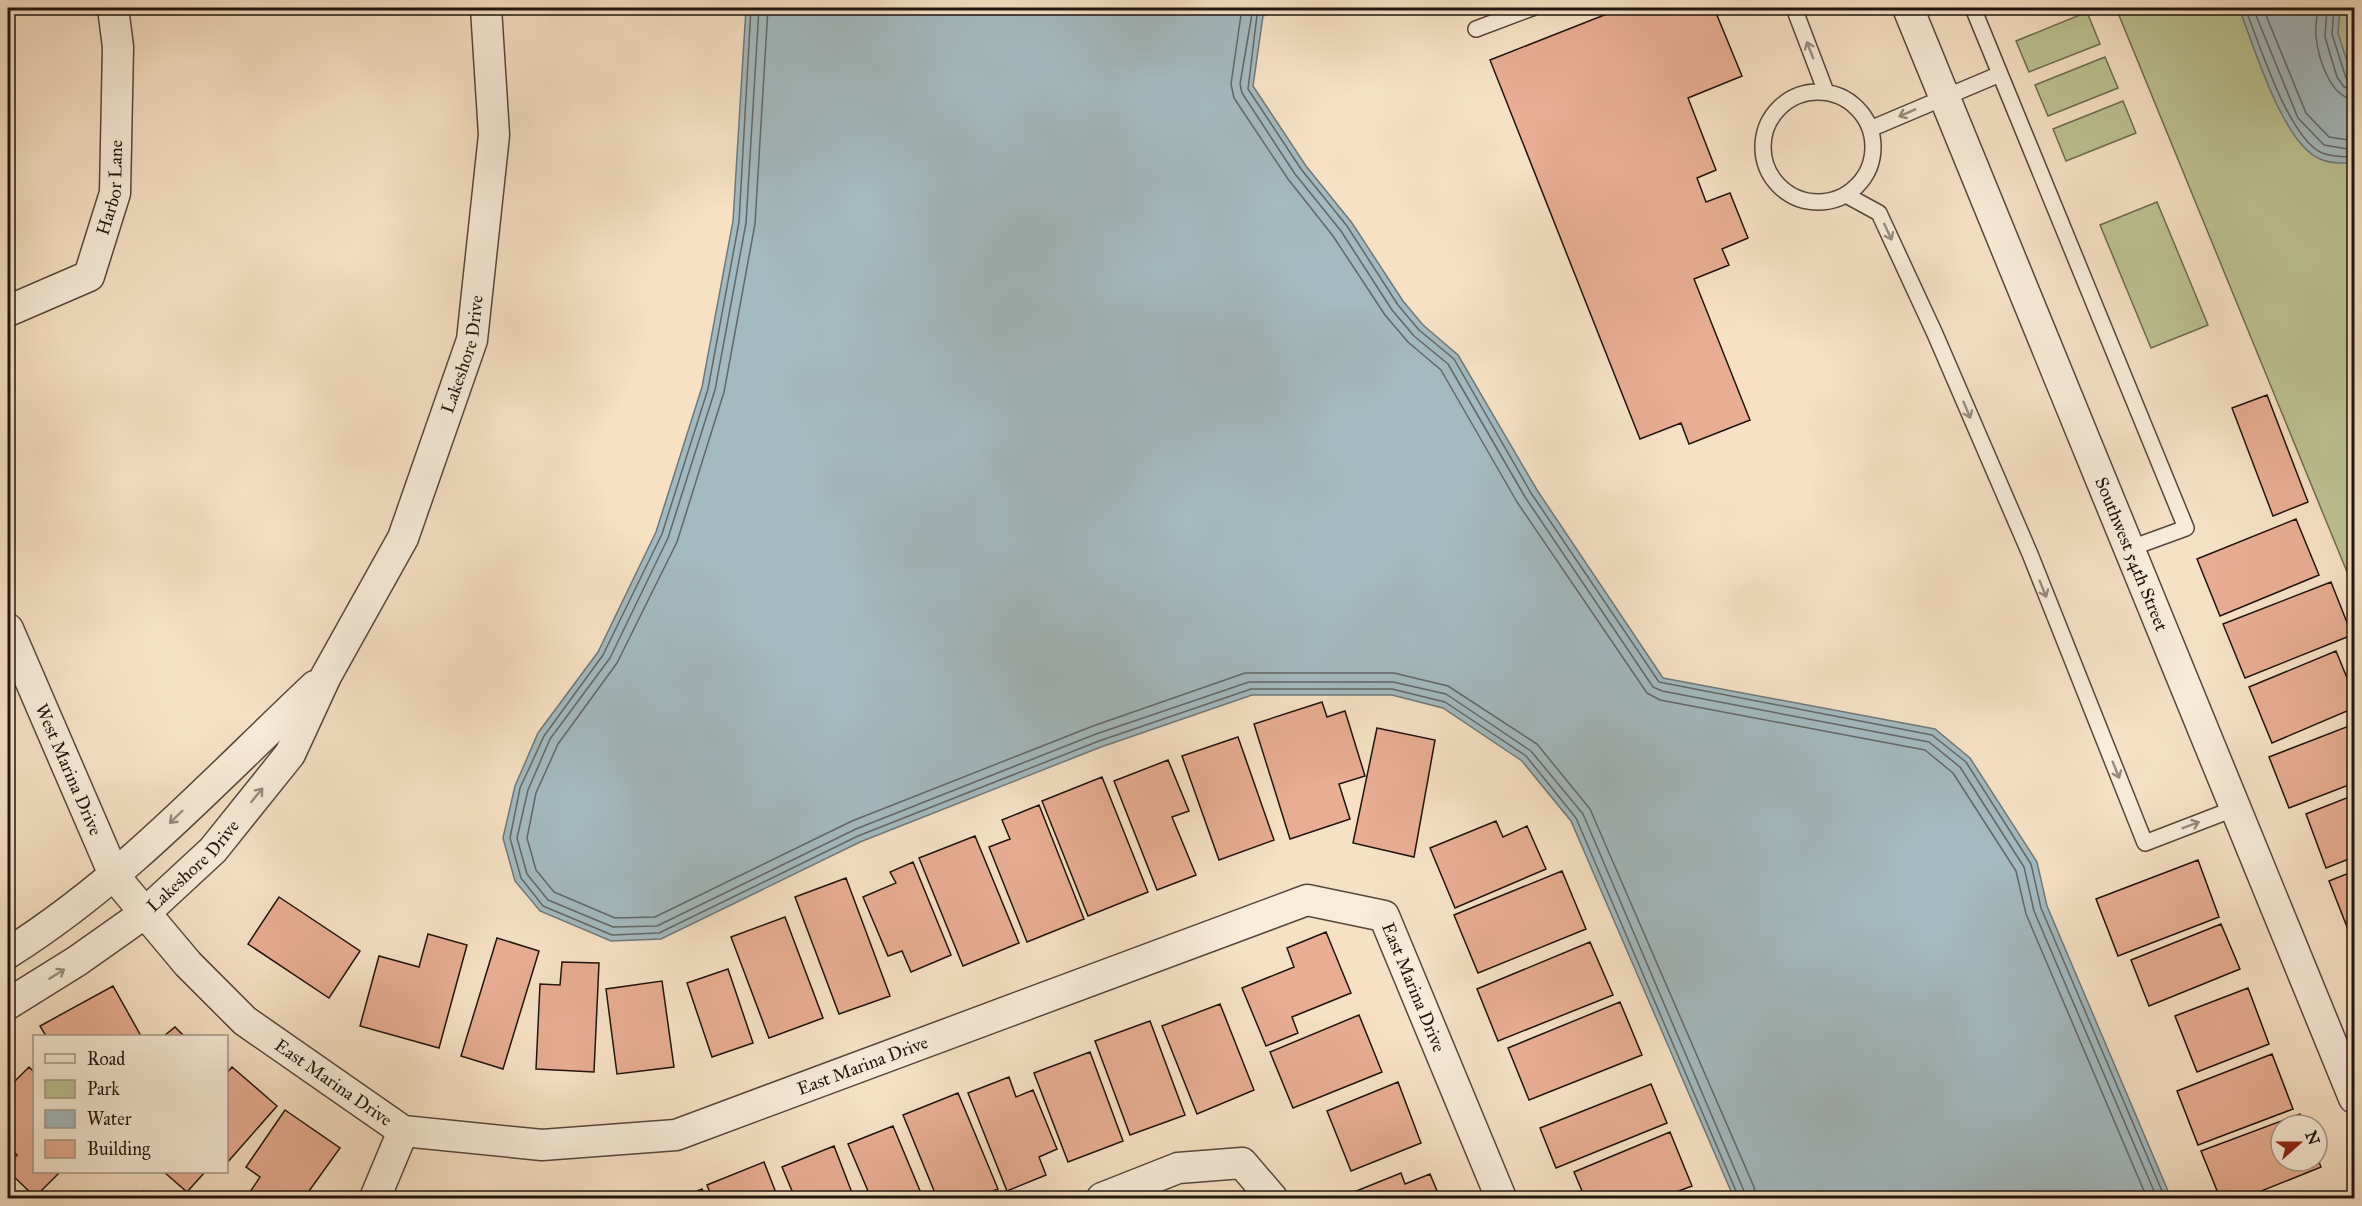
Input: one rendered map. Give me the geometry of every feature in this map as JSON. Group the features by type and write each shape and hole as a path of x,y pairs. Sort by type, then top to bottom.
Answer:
{"street":[{"name":"Harbor Lane","path":"8,311 89,276 115,193 118,47 113,8"},
{"name":"Lakeshore Drive","path":"8,1005 77,961 145,913 213,850 290,754 326,676 404,538 472,340 494,135 486,8"},
{"name":"Southwest 54th Street","path":"1908,8 2355,1098"},
{"name":"West Marina Drive","path":"8,629 115,877"},
{"name":"Lakeshore Drive","path":"8,953 53,925 115,877 326,676"},
{"name":"East Marina Drive","path":"115,877 188,964 245,1021 403,1131 542,1145 676,1136 1307,900 1384,916 1501,1198"},
{"path":"375,1198 403,1131"},
{"path":"1102,1198 1178,1168 1242,1163 1272,1198"}],"lane":[{"path":"1476,29 1532,8"},
{"path":"1794,8 1827,92"},
{"path":"1973,8 2186,528 2131,548"},
{"path":"1870,129 2000,74"},
{"path":"1807,92 1827,92 1853,104 1864,115 1870,129 1874,148 1870,167 1860,183 1846,195 1828,202 1808,202 1790,195 1775,183 1765,166 1762,147 1765,128 1775,111 1789,99 1807,92"},
{"path":"1846,195 1879,213 1898,253 2030,554 2145,843 2236,808"}],"green space":[{"path":"2116,8 2354,8 2354,589"},
{"path":"2087,12 2100,44 2029,72 2016,41"},
{"path":"2105,57 2118,88 2048,116 2035,85"},
{"path":"2123,101 2136,133 2066,161 2053,129"},
{"path":"2157,202 2208,325 2151,348 2100,225"}],"water":[{"path":"746,8 1285,8 1263,16 1253,86 1306,166 1352,223 1403,301 1423,325 1458,355 1537,490 1663,678 1935,729 1970,758 2037,862 2047,906 2171,1198 1734,1198 1571,821 1522,761 1443,708 1392,695 1252,695 1101,747 860,842 661,939 611,941 540,911 515,881 503,838 515,786 538,733 598,652 656,532 702,387 733,221"},
{"path":"2239,8 2340,8 2338,33 2354,83 2354,163 2331,162 2318,158 2305,148 2292,132 2270,90"}],"building":[{"path":"1622,8 1714,8 1742,76 1688,98 1716,170 1697,178 1706,202 1730,193 1748,238 1722,249 1729,265 1694,279 1750,420 1689,444 1681,423 1640,439 1490,60"},
{"path":"2267,395 2308,502 2273,516 2232,408"},
{"path":"2296,519 2319,575 2220,616 2197,559"},
{"path":"2331,582 2352,635 2245,678 2223,624"},
{"path":"2336,651 2354,695 2354,708 2272,743 2249,687"},
{"path":"1322,702 1327,717 1345,711 1365,776 1339,784 1350,819 1290,839 1254,724"},
{"path":"2354,724 2354,783 2289,808 2269,757"},
{"path":"1377,728 1435,740 1414,857 1353,843"},
{"path":"1238,737 1274,840 1219,860 1182,756"},
{"path":"1168,760 1189,811 1172,817 1196,875 1157,890 1114,781"},
{"path":"1102,777 1148,892 1088,916 1042,801"},
{"path":"2354,795 2354,857 2326,868 2306,814"},
{"path":"1039,805 1084,919 1027,942 989,847 1010,839 1002,820"},
{"path":"1496,821 1503,837 1527,826 1546,869 1455,908 1430,848"},
{"path":"975,836 1019,943 963,966 919,858"},
{"path":"2198,860 2219,917 2118,956 2096,899"},
{"path":"913,862 951,955 911,972 902,951 888,956 863,897 896,883 890,872"},
{"path":"1562,871 1586,929 1478,973 1454,915"},
{"path":"2354,871 2354,930 2349,932 2329,881"},
{"path":"846,878 890,996 839,1014 795,897"},
{"path":"279,897 360,951 329,998 248,944"},
{"path":"785,917 823,1018 769,1038 731,937"},
{"path":"2221,924 2240,969 2149,1006 2131,960"},
{"path":"1326,932 1351,993 1292,1017 1298,1033 1266,1046 1242,988 1294,967 1287,948"},
{"path":"428,934 467,945 439,1048 360,1026 379,956 419,967"},
{"path":"497,938 539,951 503,1069 461,1056"},
{"path":"1590,942 1613,995 1498,1041 1477,989"},
{"path":"562,962 599,963 594,1072 536,1069 540,984 560,985"},
{"path":"728,969 753,1043 712,1057 687,983"},
{"path":"662,981 674,1067 617,1074 606,989"},
{"path":"113,986 140,1035 45,1035 40,1026"},
{"path":"2248,988 2269,1044 2197,1072 2175,1016"},
{"path":"1620,1002 1642,1055 1529,1100 1508,1048"},
{"path":"1220,1004 1254,1090 1197,1114 1162,1026"},
{"path":"1359,1015 1382,1072 1293,1108 1270,1052"},
{"path":"1150,1021 1185,1115 1130,1135 1095,1041"},
{"path":"175,1027 183,1035 165,1035"},
{"path":"1090,1052 1123,1141 1068,1162 1034,1073"},
{"path":"2272,1054 2293,1109 2282,1113 2269,1113 2269,1118 2198,1145 2177,1091"},
{"path":"29,1067 33,1071 33,1173 59,1173 35,1197 8,1171 8,1165 17,1155 8,1146 8,1088"},
{"path":"232,1067 277,1106 228,1162 228,1072"},
{"path":"1009,1077 1016,1097 1033,1090 1057,1149 1039,1157 1046,1175 1007,1191 968,1093"},
{"path":"1398,1082 1421,1143 1351,1171 1327,1111"},
{"path":"1651,1084 1667,1123 1556,1168 1540,1128"},
{"path":"958,1093 998,1189 976,1198 937,1198 903,1115"},
{"path":"285,1110 340,1148 304,1198 246,1198 260,1177 246,1167"},
{"path":"893,1126 923,1198 871,1198 848,1144"},
{"path":"2269,1126 2269,1173 2306,1173 2244,1198 2220,1198 2201,1151"},
{"path":"1670,1132 1692,1186 1660,1198 1585,1198 1574,1172"},
{"path":"834,1146 854,1198 795,1198 782,1167"},
{"path":"764,1162 778,1198 712,1198 707,1185"},
{"path":"165,1173 204,1173 187,1192"},
{"path":"1401,1173 1405,1184 1430,1174 1440,1198 1339,1198"},
{"path":"702,1189 706,1198 680,1198"},
{"path":"144,1191 147,1198 124,1198"},
{"path":"2328,1192 2331,1198 2311,1198"}]}
